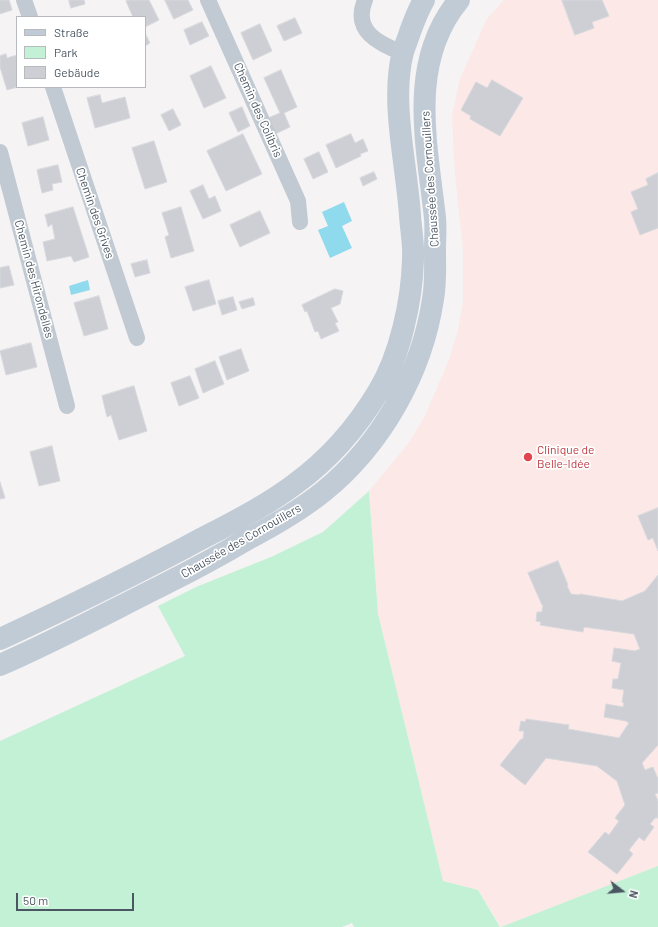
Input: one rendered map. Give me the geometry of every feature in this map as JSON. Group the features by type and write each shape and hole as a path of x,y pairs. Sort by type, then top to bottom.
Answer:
{"street":[{"path":"24,0 30,16"},
{"name":"Chemin des Colibris","path":"208,0 298,200 300,222"},
{"path":"365,0 362,19 368,33 376,41 403,54 430,60"},
{"name":"Chaussée des Cornouillers","path":"0,639 153,565 246,515 295,484 332,453 355,425 379,391 391,364 404,326 409,300 413,258 410,213 399,112 399,83 403,54 413,22 424,0"},
{"name":"Chaussée des Cornouillers","path":"0,665 86,624 198,567 266,529 324,491 346,470 374,439 394,408 414,369 426,335 434,298 435,221 428,167 424,108 425,82 436,39 446,19 459,0"},
{"name":"Chemin des Grives","path":"53,88 137,338"},
{"name":"Chemin des Hirondelles","path":"0,152 67,406"}],"shaded area":[{"name":"Clinique de Belle-Idée","path":"504,0 658,0 658,866 501,927 478,890 443,881 378,614 369,491 408,444 424,418 449,360 458,330 463,301 463,250 455,174 452,116 460,79 487,19"}],"green space":[{"path":"369,491 378,614 443,881 478,890 500,927 354,927 352,923 342,927 0,927 0,741 185,656 158,606 196,587 271,557 323,532"},
{"path":"658,866 658,927 501,927"}],"water":[{"path":"344,202 352,221 342,226 352,248 330,258 318,230 328,226 322,212"},
{"path":"88,280 90,290 71,295 69,286"}],"building":[{"path":"0,0 9,0 12,10 0,14"},
{"path":"69,0 84,0 85,4 71,8"},
{"path":"149,0 159,20 146,26 146,16 133,16 126,1"},
{"path":"165,0 188,0 193,10 174,19"},
{"path":"562,0 602,0 609,16 592,22 594,28 575,35"},
{"path":"295,18 302,33 284,41 277,26"},
{"path":"202,22 209,36 190,45 184,30"},
{"path":"260,24 272,51 253,60 241,33"},
{"path":"146,35 150,43 146,45"},
{"path":"6,54 7,58 16,55 16,88 7,90 0,67 0,56"},
{"path":"211,66 226,98 204,108 190,76"},
{"path":"281,70 297,107 284,113 290,127 275,134 268,118 280,113 264,78"},
{"path":"492,80 523,98 500,136 470,119 471,116 461,110 476,82 487,88"},
{"path":"100,95 102,103 125,97 130,118 95,128 87,98"},
{"path":"242,107 250,126 238,132 229,113"},
{"path":"173,109 181,125 169,131 161,115"},
{"path":"43,117 49,140 28,146 22,123"},
{"path":"243,134 262,174 226,191 207,151"},
{"path":"351,134 355,143 363,139 368,151 336,168 326,145"},
{"path":"154,141 167,182 145,189 132,148"},
{"path":"319,152 328,172 313,179 304,159"},
{"path":"58,165 62,182 52,184 53,190 42,193 37,170"},
{"path":"374,172 377,179 363,186 360,178"},
{"path":"658,173 658,228 640,235 631,212 638,209 631,192 648,185 646,179"},
{"path":"203,185 209,199 215,196 221,211 203,219 190,191"},
{"path":"73,207 89,257 74,262 71,256 47,261 43,242 55,239 52,224 48,227 45,215"},
{"path":"181,207 194,251 171,258 165,237 169,235 162,213"},
{"path":"260,211 270,233 240,247 230,225"},
{"path":"147,260 150,273 135,277 131,264"},
{"path":"9,266 14,285 0,288 0,268"},
{"path":"209,280 216,304 193,311 185,287"},
{"path":"335,289 343,291 340,304 331,308 338,322 335,323 339,331 321,339 318,331 315,332 307,311 305,312 302,305"},
{"path":"99,296 108,329 84,336 74,303"},
{"path":"233,297 237,310 222,315 218,301"},
{"path":"253,298 255,305 242,309 239,302"},
{"path":"31,343 37,367 6,375 0,351"},
{"path":"241,349 249,371 227,380 219,357"},
{"path":"215,361 224,384 203,393 195,369"},
{"path":"190,376 199,398 179,406 171,383"},
{"path":"134,386 147,431 119,440 111,415 107,417 102,396"},
{"path":"52,446 60,481 39,486 30,452"},
{"path":"0,482 5,498 0,499"},
{"path":"658,508 658,551 653,538 648,540 638,516"},
{"path":"558,561 571,594 580,594 622,601 645,591 658,575 658,745 642,763 645,770 653,767 658,779 658,793 655,794 658,801 658,818 655,818 650,824 654,827 644,841 639,837 629,850 633,854 617,874 588,852 605,832 609,835 619,821 615,818 625,805 617,781 597,766 546,758 525,785 500,765 521,739 523,739 524,731 519,731 521,721 525,722 526,719 569,725 568,729 619,738 629,723 626,721 604,717 606,704 623,707 624,703 622,702 624,690 612,688 613,679 618,679 621,663 612,661 614,648 635,651 640,649 634,634 584,627 583,632 540,625 541,622 536,621 537,612 542,612 543,605 528,573"}],"place":[{"name":"Clinique de Belle-Idée","path":"528,457"}]}
